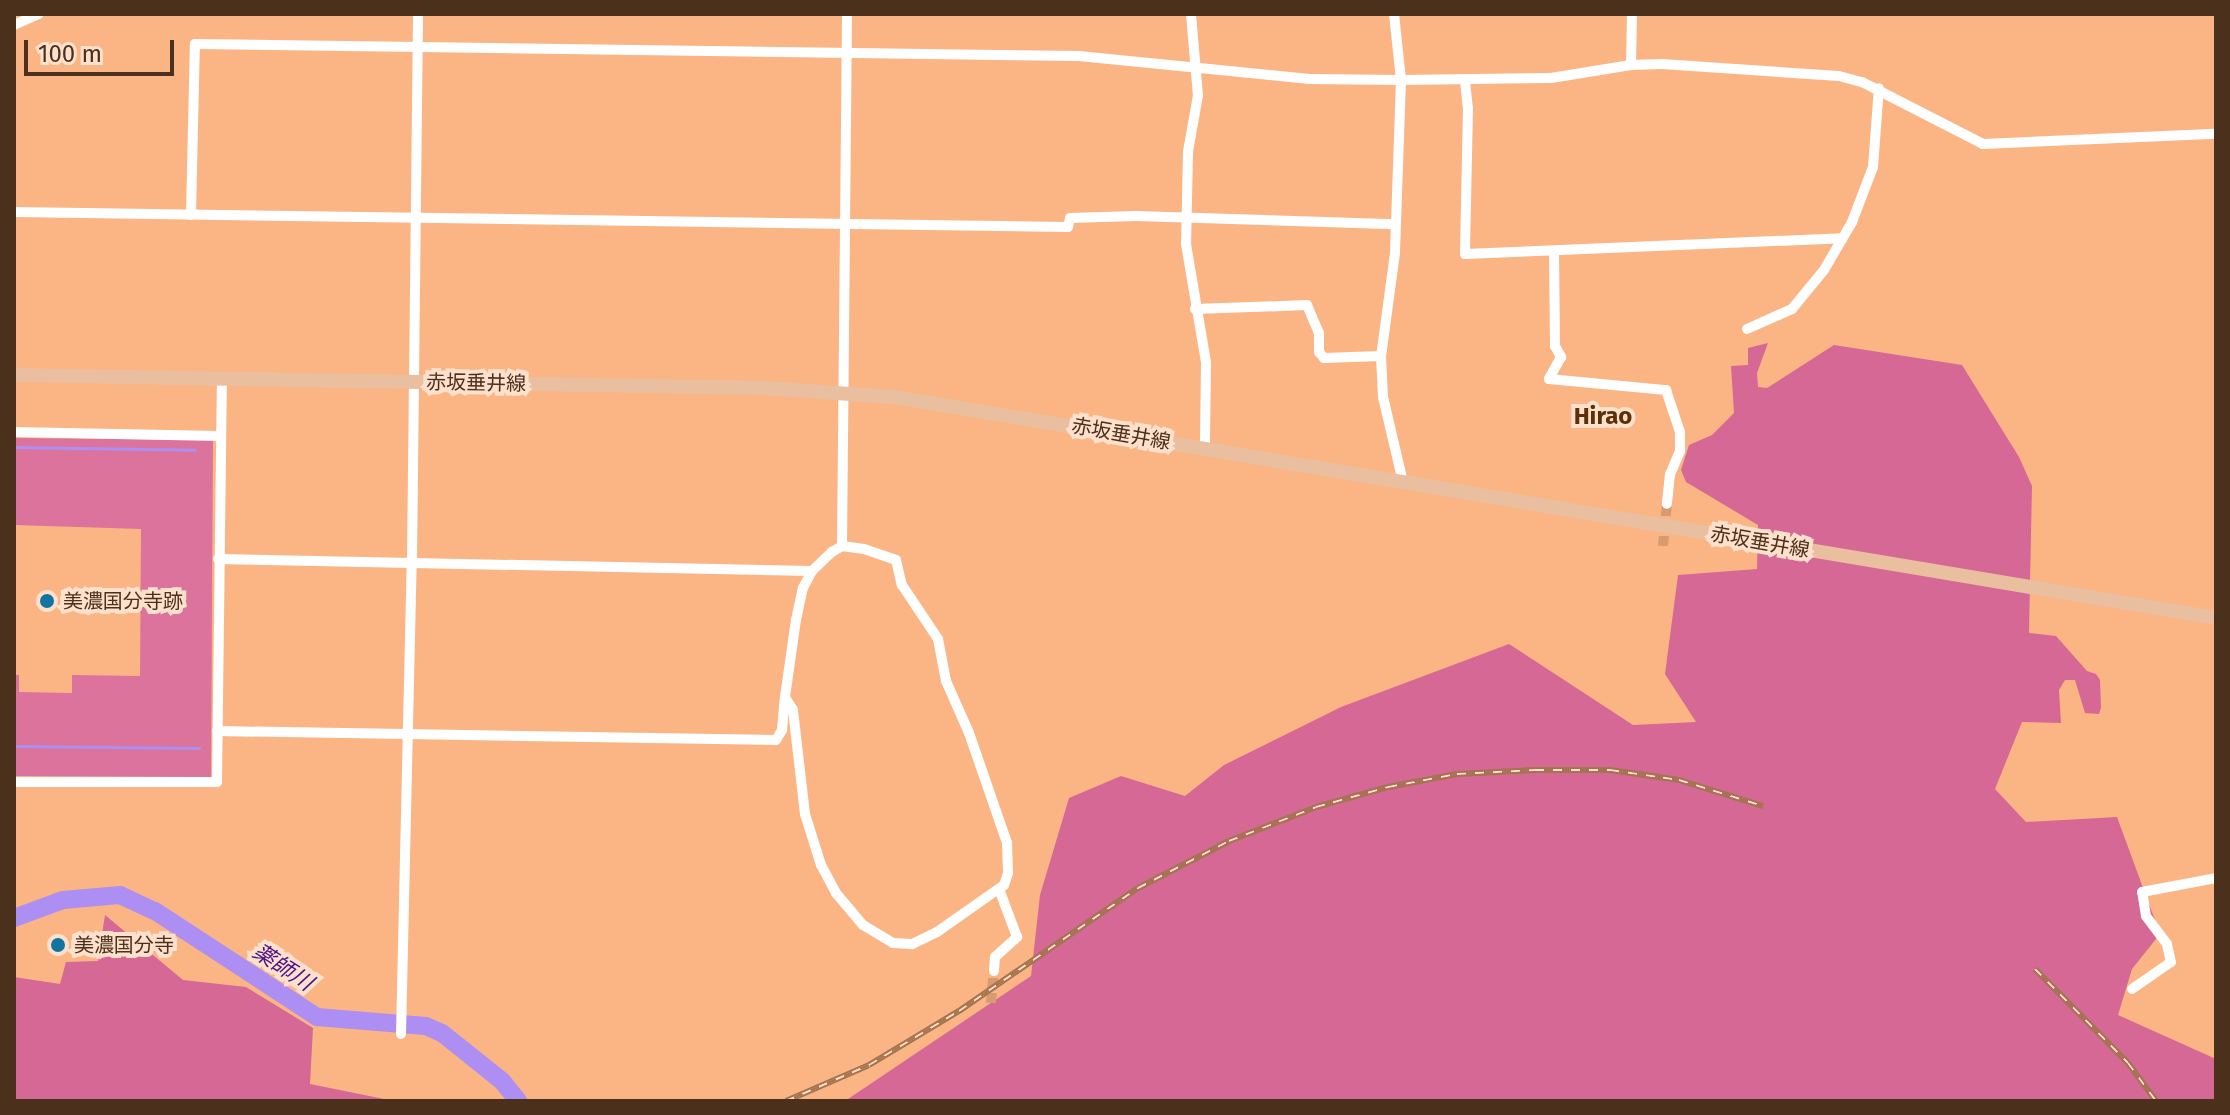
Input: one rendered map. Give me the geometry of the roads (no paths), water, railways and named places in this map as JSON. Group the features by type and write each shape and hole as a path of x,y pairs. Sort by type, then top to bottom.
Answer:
{"main road":[{"name":"赤坂垂井線","path":"14,375 764,388 894,397 2216,618"}],"street":[{"path":"14,25 39,14"},
{"path":"401,1034 412,562 418,14"},
{"path":"842,546 847,14"},
{"path":"1191,14 1198,95 1188,152 1189,217 1186,244 1206,362 1205,448"},
{"path":"1394,14 1401,80 1395,253 1381,356 1383,397 1403,482"},
{"path":"1631,65 1632,14"},
{"path":"191,215 195,44 1122,57 1310,79 1465,81 1551,78 1631,65 1839,76 1879,88 1983,144 2216,134"},
{"path":"1465,81 1468,108 1465,254 1843,238"},
{"path":"1747,329 1792,309 1824,270 1843,238 1865,195 1873,167 1879,88"},
{"path":"14,212 1068,227 1070,218 1189,217 1395,224"},
{"path":"1554,251 1555,346 1561,357 1549,379 1666,390 1680,432 1680,451 1670,474 1667,504"},
{"path":"1195,309 1307,305 1319,333 1319,352 1324,358 1381,356"},
{"path":"14,782 217,782 222,380"},
{"path":"14,432 220,436"},
{"path":"217,731 776,740 782,730 785,697 796,620 803,588 812,571 842,546 864,549 896,560 902,585 938,639 946,681 969,733 1007,843 1008,873 999,889 937,932 912,944 893,943 863,925 836,893 821,865 805,814 793,710 785,697"},
{"path":"218,559 812,571"},
{"path":"2132,989 2171,962 2167,944 2146,916 2142,892 2216,878"},
{"path":"994,971 995,957 1017,937 999,889"}],"waterway":[{"path":"14,447 195,450"},
{"path":"14,746 199,748"},
{"name":"薬師川","path":"14,918 63,900 120,895 155,911 317,1017 426,1026 442,1033 502,1081 518,1101"}],"tunnel":[{"path":"1663,546 1667,504"},
{"path":"991,1003 994,971"}],"railway":[{"path":"786,1101 869,1065 959,1011 1138,888 1229,841 1316,807 1388,787 1457,774 1535,770 1610,770 1679,780 1763,806"},
{"path":"2035,969 2128,1063 2156,1101"}],"place":[{"name":"美濃国分寺跡","path":"47,601"},
{"name":"美濃国分寺","path":"58,945"}],"district":[{"name":"Hirao","path":"1603,417"}]}
